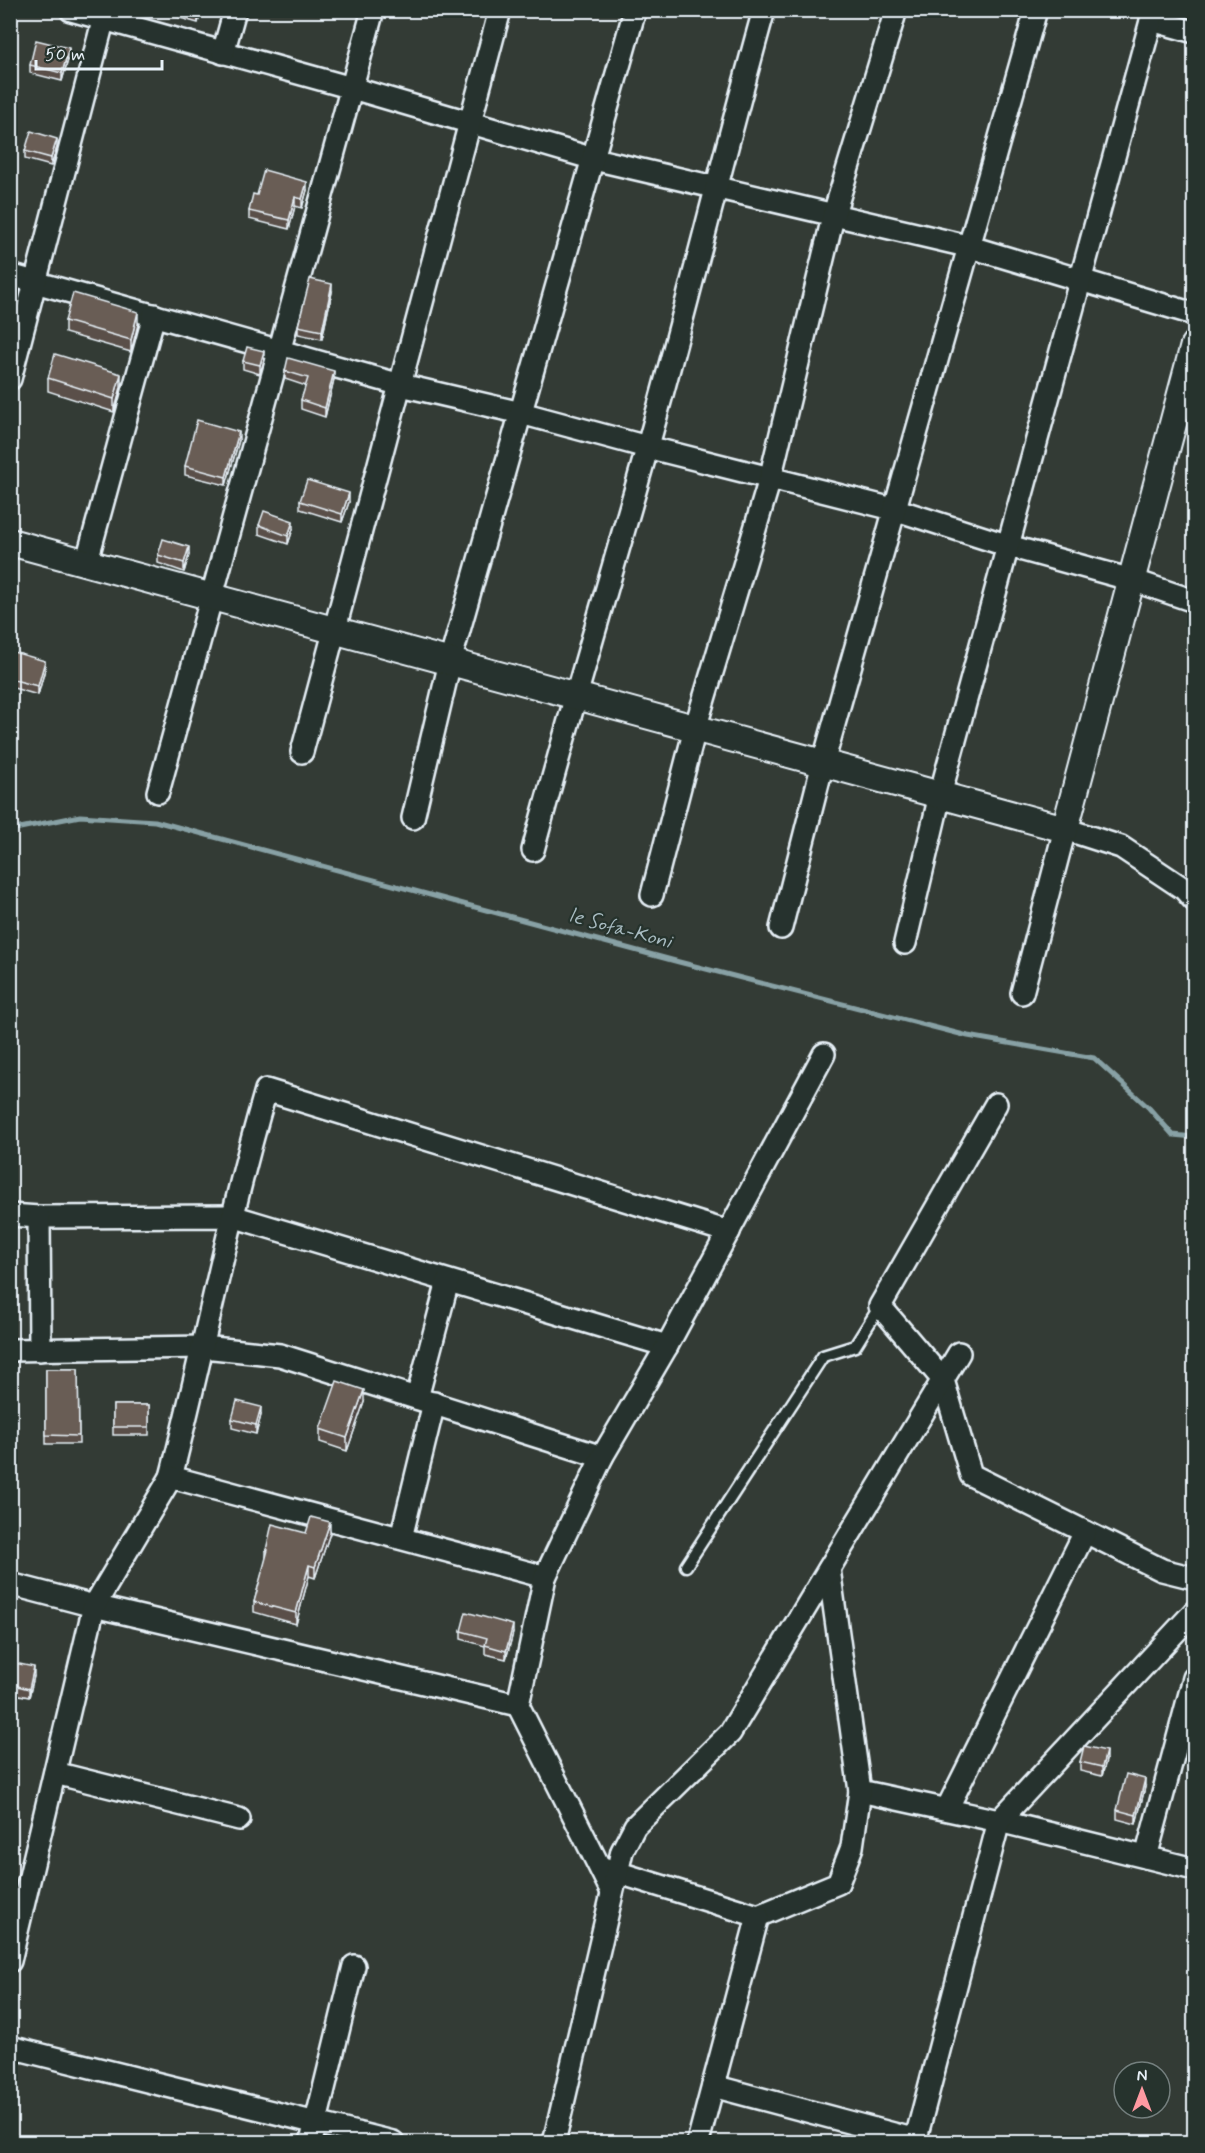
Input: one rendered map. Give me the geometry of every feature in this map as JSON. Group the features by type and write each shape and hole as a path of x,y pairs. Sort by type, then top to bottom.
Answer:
{"street":[{"path":"71,10 105,15 222,53 352,88 594,159 833,217 968,246 1194,314"},
{"path":"222,53 235,10"},
{"path":"158,792 373,10"},
{"path":"302,752 333,629 472,123 500,10"},
{"path":"413,818 450,662 635,10"},
{"path":"533,850 574,696 647,447 714,188 764,10"},
{"path":"652,895 695,729 771,478 833,217 896,10"},
{"path":"781,928 823,763 897,510 968,246 1036,10"},
{"path":"10,379 105,15"},
{"path":"905,943 940,795 1153,15 1194,32"},
{"path":"10,275 401,385 521,412 647,447 897,510 1009,546 1132,580 1194,601"},
{"path":"86,564 154,315"},
{"path":"1022,993 1194,345"},
{"path":"10,542 1065,829 1121,847 1184,889 1194,900"},
{"path":"824,1054 667,1346 602,1456 545,1577 518,1705 609,1876 758,1916 838,1883 852,1846 860,1791 829,1569"},
{"path":"10,1961 94,1606 171,1477 204,1347 232,1216 266,1090 729,1232"},
{"path":"996,1104 880,1306 943,1380 971,1475 1162,1570 1194,1578"},
{"path":"10,1215 39,1217 232,1216 667,1346"},
{"path":"39,1217 40,1350"},
{"path":"401,1538 448,1281"},
{"path":"10,1350 204,1347 280,1355 602,1456"},
{"path":"554,2142 609,1876 635,1826 730,1733 959,1353"},
{"path":"171,1477 545,1577"},
{"path":"946,1809 1085,1532"},
{"path":"10,1584 94,1606 518,1705"},
{"path":"713,2086 915,2141 999,1821 1194,1612"},
{"path":"1146,1857 1194,1678"},
{"path":"55,1773 239,1819"},
{"path":"860,1791 999,1821 1194,1869"},
{"path":"698,2142 758,1916"},
{"path":"313,2133 354,1966"},
{"path":"10,2047 313,2133 393,2142"}],"lane":[{"path":"686,1566 824,1356 855,1346 880,1306"}],"building":[{"path":"184,10 199,10 198,14"},
{"path":"36,40 69,48 62,73 30,65"},
{"path":"31,131 57,139 51,158 25,151"},
{"path":"264,170 307,182 302,199 295,197 289,220 249,211 253,194 257,195"},
{"path":"310,279 332,284 322,331 298,326"},
{"path":"73,293 138,312 131,340 65,321"},
{"path":"247,347 264,351 260,365 243,361"},
{"path":"55,354 121,374 114,399 48,378"},
{"path":"288,358 334,371 325,408 301,400 308,378 285,371"},
{"path":"197,420 239,432 226,477 185,466"},
{"path":"307,480 349,493 342,514 300,501"},
{"path":"264,511 293,521 288,536 259,525"},
{"path":"163,539 189,547 184,563 158,555"},
{"path":"10,651 45,661 38,686 10,679"},
{"path":"46,1369 78,1369 79,1436 46,1435"},
{"path":"337,1381 364,1390 347,1438 320,1429"},
{"path":"237,1401 261,1407 256,1425 232,1419"},
{"path":"113,1405 149,1405 149,1427 113,1427"},
{"path":"311,1517 330,1522 315,1567 309,1565 296,1613 254,1602 268,1550 266,1550 272,1524 306,1533"},
{"path":"10,1599 15,1600 10,1617"},
{"path":"466,1612 513,1625 506,1651 485,1645 487,1638 461,1631"},
{"path":"10,1662 34,1667 29,1689 10,1684"},
{"path":"1084,1746 1106,1751 1102,1767 1080,1762"},
{"path":"1126,1774 1145,1779 1136,1815 1117,1810"}],"waterway":[{"name":"le Sofa-Koni","path":"10,830 80,816 155,821 679,962 968,1036 1094,1058 1149,1108 1173,1135 1194,1137"}]}
